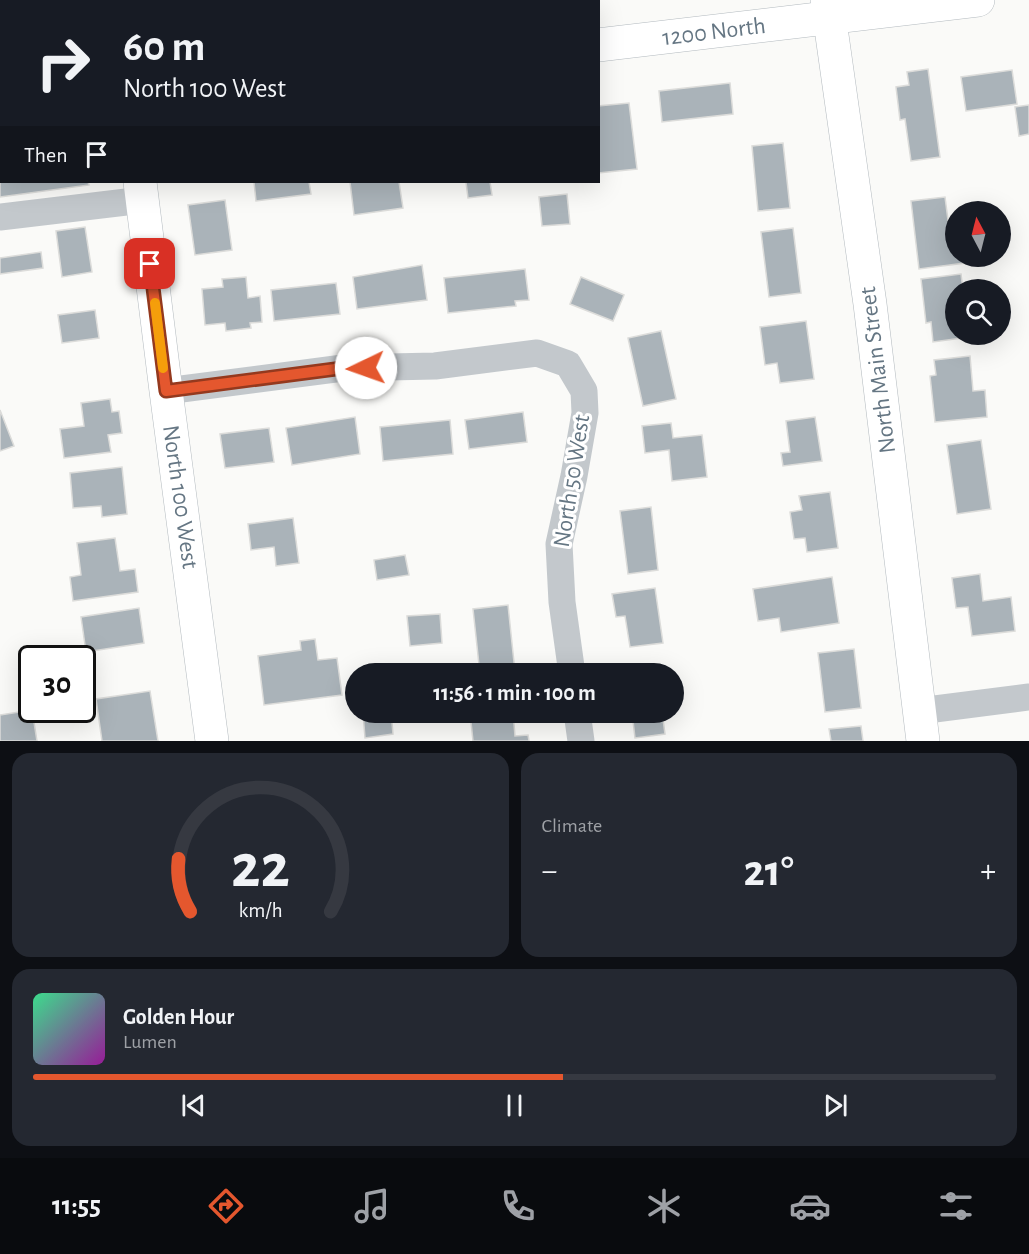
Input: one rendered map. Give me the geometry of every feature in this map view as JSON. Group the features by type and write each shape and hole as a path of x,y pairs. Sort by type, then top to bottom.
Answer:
{"street":[{"name":"1200 North","path":"600,45 829,9 978,0"},
{"name":"North Main Street","path":"829,9 870,304 921,726"},
{"path":"0,217 142,191"},
{"name":"North 100 West","path":"142,191 212,741"},
{"name":"North 50 West","path":"166,391 343,368 435,366 537,353 568,364 584,391 585,413 559,544 562,602 570,663"},
{"path":"921,726 1029,697"},
{"path":"579,723 581,741"}],"building":[{"path":"928,69 940,157 911,161 905,119 900,120 896,87 909,85 907,72"},
{"path":"1012,70 1017,104 966,111 961,77"},
{"path":"730,83 733,114 662,122 659,91"},
{"path":"629,103 637,169 600,173 600,106"},
{"path":"1029,105 1029,134 1019,136 1015,107"},
{"path":"783,143 790,208 758,211 752,146"},
{"path":"0,183 88,183 89,185 0,197"},
{"path":"254,183 309,183 311,194 256,201"},
{"path":"350,183 399,183 403,208 354,215"},
{"path":"466,183 490,183 492,195 468,198"},
{"path":"567,194 570,224 542,226 539,197"},
{"path":"945,197 945,266 919,269 911,201"},
{"path":"225,200 232,250 195,255 188,205"},
{"path":"85,227 92,272 62,277 56,231"},
{"path":"793,228 801,293 769,297 761,232"},
{"path":"41,252 43,268 0,274 0,258"},
{"path":"422,265 427,300 357,309 353,277"},
{"path":"525,269 529,300 515,301 516,306 448,313 444,278"},
{"path":"961,274 962,279 945,279 945,340 933,342 931,322 926,323 921,279"},
{"path":"246,277 248,298 260,296 262,322 250,323 251,328 226,331 225,323 205,325 202,289 223,287 222,279"},
{"path":"581,277 624,295 613,321 570,304"},
{"path":"336,283 340,314 274,321 271,290"},
{"path":"95,310 99,338 62,343 58,315"},
{"path":"806,321 814,379 780,383 777,363 765,365 760,327"},
{"path":"661,331 676,399 643,406 628,338"},
{"path":"970,356 973,391 985,390 987,417 935,422 930,376 936,375 934,360"},
{"path":"110,399 112,412 119,411 122,433 108,435 111,452 64,458 60,429 84,426 81,403"},
{"path":"0,410 14,446 0,451"},
{"path":"523,412 527,442 469,449 465,420"},
{"path":"355,417 360,454 292,465 286,428"},
{"path":"815,417 822,461 783,466 781,453 790,452 786,421"},
{"path":"450,420 453,454 383,461 380,427"},
{"path":"671,423 673,438 702,435 707,477 672,481 669,450 645,453 642,426"},
{"path":"269,428 274,462 225,468 220,434"},
{"path":"981,440 991,509 957,514 947,445"},
{"path":"122,467 127,514 102,517 101,506 73,508 70,473"},
{"path":"830,492 838,548 807,552 805,538 794,539 790,512 802,510 799,496"},
{"path":"651,507 658,570 628,574 620,511"},
{"path":"293,518 299,563 276,566 274,547 251,550 248,524"},
{"path":"115,538 120,571 135,569 138,592 73,601 70,577 81,575 77,543"},
{"path":"405,555 409,575 377,580 374,560"},
{"path":"980,574 983,601 1011,597 1015,631 972,636 968,607 956,608 952,578"},
{"path":"832,577 839,623 781,632 779,618 758,621 753,589"},
{"path":"655,588 663,643 630,647 625,616 616,617 612,594"},
{"path":"508,605 514,663 479,663 473,609"},
{"path":"139,608 144,643 96,650 96,645 85,645 81,617"},
{"path":"440,614 442,643 410,646 407,616"},
{"path":"315,639 318,660 337,658 342,695 264,705 258,656 301,650 300,641"},
{"path":"854,649 861,708 825,712 818,653"},
{"path":"150,691 158,741 102,741 96,699"},
{"path":"18,712 18,723 34,723 37,741 0,741 0,715"},
{"path":"364,723 392,723 393,734 365,738"},
{"path":"471,723 514,723 515,736 528,735 529,741 473,741"},
{"path":"633,723 664,723 665,734 635,738"},
{"path":"861,726 863,741 831,741 829,729"}],"slow traffic":[{"path":"155,303 163,368"}],"route":[{"path":"150,264 166,391 343,368 366,368"}]}
